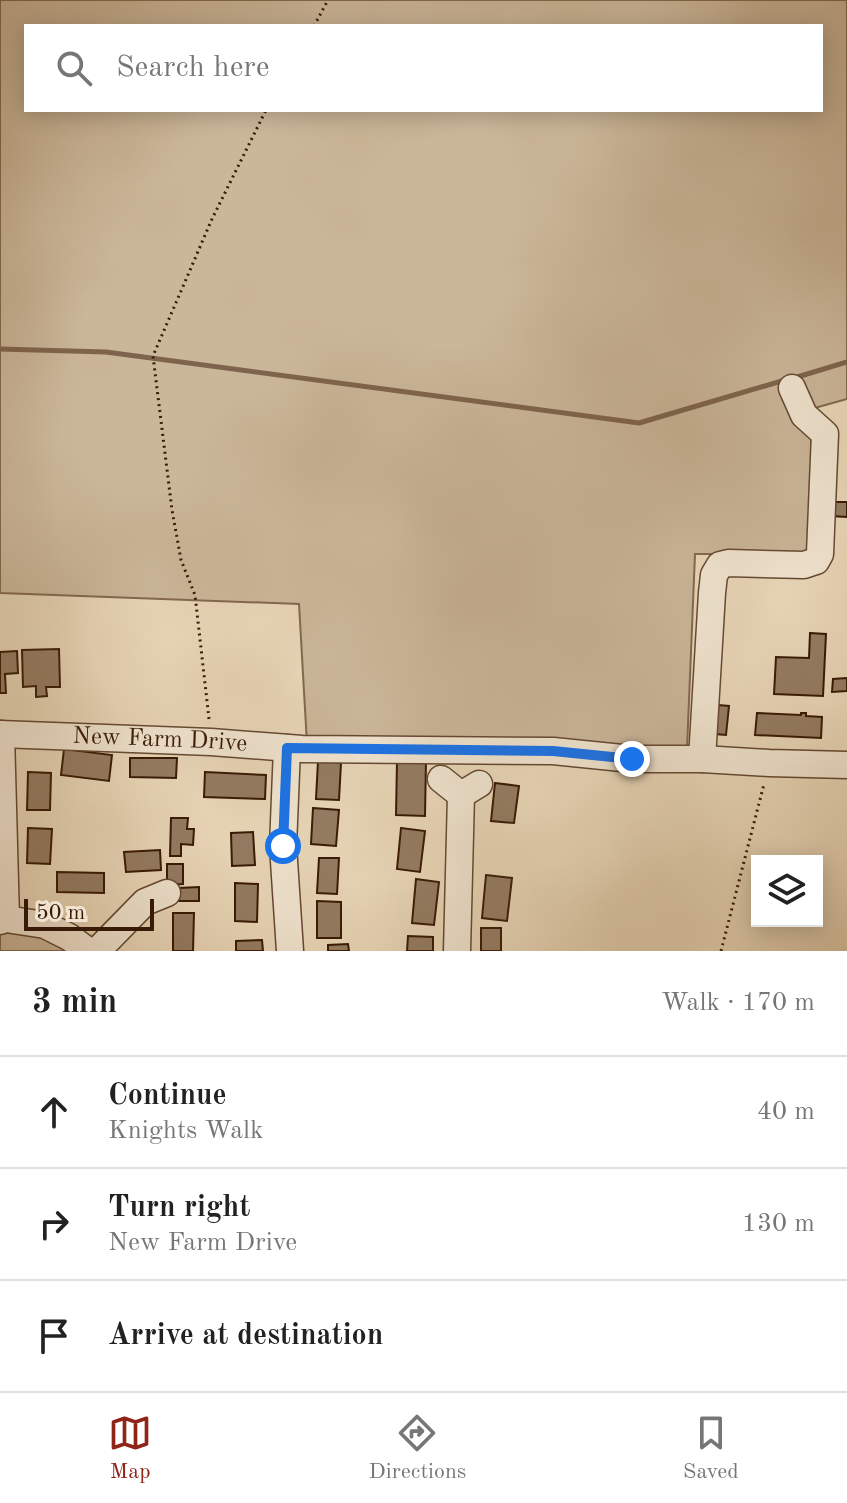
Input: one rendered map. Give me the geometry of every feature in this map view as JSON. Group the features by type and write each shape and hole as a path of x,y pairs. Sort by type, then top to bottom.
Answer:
{"street":[{"path":"702,759 714,575 720,565 728,563 804,565 816,561 820,554 825,434 804,415 792,388"},
{"name":"New Farm Drive","path":"0,734 287,748 553,751 632,759 847,765"},
{"path":"0,734 3,920 45,925 88,951"},
{"path":"287,748 283,846 290,951"},
{"path":"457,951 460,786"},
{"path":"97,951 145,902 167,893"}],"path":[{"path":"315,24 328,0"},
{"path":"211,742 195,595 181,560 174,523 153,356 212,219 265,112"},
{"path":"721,951 769,763"}],"shaded area":[{"path":"0,0 847,0 847,399 811,409 811,554 695,554 687,749 307,744 299,604 0,593"},
{"path":"6,930 43,935 74,951 0,951 0,932"}],"building":[{"path":"831,502 847,502 847,517 831,516"},
{"path":"810,633 826,634 823,696 774,694 776,657 809,658"},
{"path":"59,649 60,687 46,687 47,696 36,697 36,686 23,687 22,650"},
{"path":"17,651 18,673 5,674 6,693 0,693 0,652"},
{"path":"847,678 847,691 832,692 833,679"},
{"path":"718,705 729,706 726,735 715,734"},
{"path":"757,713 806,713 806,716 822,717 821,738 755,735"},
{"path":"64,749 112,755 109,781 61,775"},
{"path":"130,758 177,758 176,778 130,777"},
{"path":"318,761 341,763 339,800 316,799"},
{"path":"397,761 426,761 425,816 396,815"},
{"path":"28,772 51,773 50,810 27,810"},
{"path":"205,772 266,775 265,799 204,797"},
{"path":"495,783 519,786 514,823 491,821"},
{"path":"313,808 339,810 336,846 311,844"},
{"path":"171,818 188,818 187,829 194,829 193,845 181,844 181,856 170,856"},
{"path":"28,828 52,829 50,864 27,863"},
{"path":"401,828 425,831 420,872 397,869"},
{"path":"253,832 255,865 232,866 231,833"},
{"path":"160,850 161,870 126,872 124,852"},
{"path":"319,858 339,858 337,894 317,893"},
{"path":"167,864 183,864 183,884 167,885"},
{"path":"57,872 104,873 104,893 57,892"},
{"path":"486,875 512,878 507,921 482,918"},
{"path":"416,879 439,882 434,925 412,923"},
{"path":"235,883 258,884 257,922 235,921"},
{"path":"199,887 199,901 179,901 179,888"},
{"path":"317,901 341,902 341,938 317,938"},
{"path":"173,913 194,913 193,951 173,951"},
{"path":"481,928 501,928 501,951 481,951"},
{"path":"408,936 433,937 433,951 407,951"},
{"path":"262,940 263,951 236,951 236,941"},
{"path":"348,944 349,951 328,951 328,945"}],"waterway":[{"path":"0,349 106,352 639,423 785,380"},
{"path":"794,378 847,362"}],"route":[{"path":"283,846 287,748 553,751 632,759"}]}
